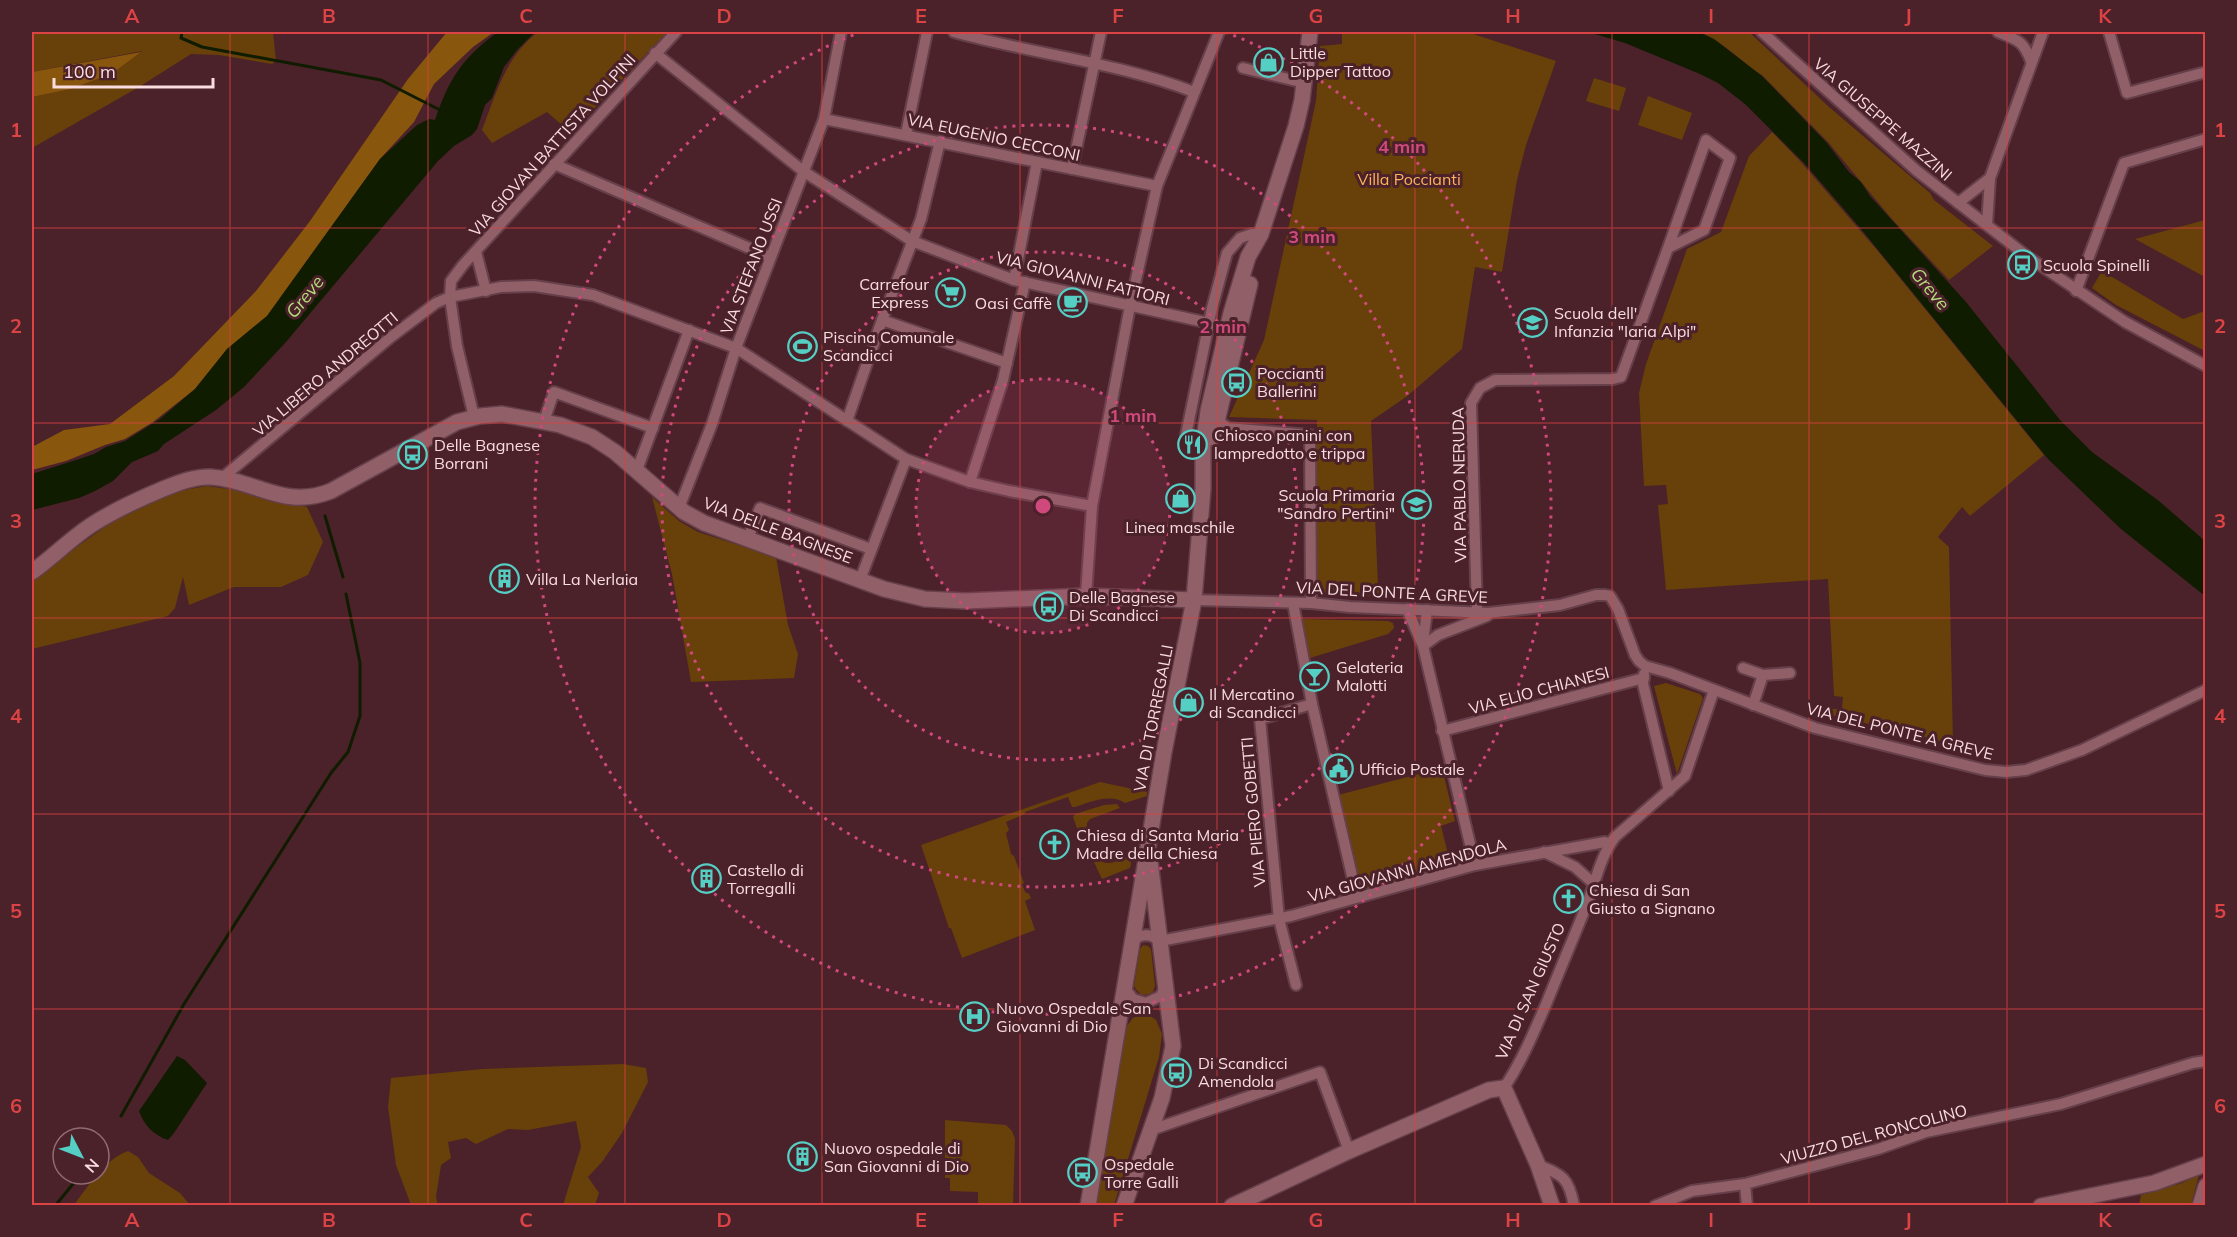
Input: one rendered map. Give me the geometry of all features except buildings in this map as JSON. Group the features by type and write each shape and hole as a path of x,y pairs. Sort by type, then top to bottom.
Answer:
{"main road":[{"path":"1203,489 1217,420 1231,313 1248,257 1261,234 1290,148 1305,83 1310,32"},
{"path":"1203,489 1203,446 1221,384"},
{"name":"VIA DELLE BAGNESE","path":"32,572 92,524 141,498 170,486 201,477 222,478 287,496 314,497 331,491 457,422 474,417 502,414 560,425 592,437 615,452 679,508 704,523 907,596 947,601 1086,596 1194,600"},
{"name":"VIA DI TORREGALLI","path":"1088,1206 1171,709 1194,600 1203,489"},
{"name":"VIA DI TORREGALLI","path":"1125,1206 1162,1098 1173,1046 1148,843"},
{"path":"1232,1206 1349,1151 1489,1090 1504,1088 1553,1204"},
{"path":"2041,1206 2154,1183 2205,1164"},
{"path":"2200,1206 2205,1186"}],"street":[{"name":"VIA GIOVAN BATTISTA VOLPINI","path":"450,297 450,286 454,276 676,32"},
{"name":"VIA STEFANO USSI","path":"679,508 712,424 736,348 824,119 841,32"},
{"path":"906,135 927,32"},
{"path":"954,32 989,42 1140,73 1194,92"},
{"path":"1072,169 1101,32"},
{"path":"1086,596 1092,506 1130,306 1157,186 1219,32"},
{"name":"VIA GIUSEPPE MAZZINI","path":"1762,32 1890,148 1987,225 2076,291 2205,366"},
{"path":"1998,32 2019,40 2026,48 2031,61"},
{"path":"1987,225 1990,178 2043,32"},
{"path":"2109,32 2127,93 2205,72"},
{"name":"VIA GIOVANNI FATTORI","path":"655,53 803,171 912,241 1019,281 1209,323"},
{"path":"1243,68 1305,83"},
{"name":"VIA EUGENIO CECCONI","path":"824,119 1157,186"},
{"path":"2076,291 2124,163 2205,139"},
{"name":"VIA PABLO NERUDA","path":"1477,612 1471,403 1480,388 1495,380 1613,379 1621,377 1706,140 1730,158 1704,230 1668,248"},
{"path":"847,421 882,320 921,219 940,141"},
{"path":"970,482 1007,363 1037,162"},
{"path":"554,164 770,257"},
{"path":"1958,203 1990,178"},
{"path":"1203,446 1186,435 1209,323 1229,249 1245,236 1261,234"},
{"name":"VIA GIOVAN BATTISTA VOLPINI","path":"476,252 486,291"},
{"name":"VIA LIBERO ANDREOTTI","path":"222,478 428,308 450,297 501,287 534,286 593,295 736,348 906,459 970,482 1092,506"},
{"path":"450,297 457,346 474,417"},
{"path":"882,320 1007,363"},
{"path":"637,470 689,330"},
{"path":"1197,381 1221,384"},
{"path":"544,422 554,392 653,428"},
{"path":"1217,420 1228,428 1310,435 1311,603"},
{"path":"860,580 906,459"},
{"path":"748,538 760,508 871,549"},
{"name":"VIA DEL PONTE A GREVE","path":"1194,600 1497,612 1560,605 1601,594 1610,596 1618,609 1635,655 1645,666 1815,728 1984,770 2006,772 2026,770 2082,750 2205,690"},
{"path":"1293,603 1312,704 1357,897"},
{"path":"1407,609 1423,646 1475,865"},
{"path":"1423,646 1427,610"},
{"path":"1423,646 1438,635 1497,612"},
{"path":"1645,666 1645,690 1669,791"},
{"path":"1743,668 1763,675 1790,673"},
{"path":"1753,705 1763,675"},
{"name":"VIA ELIO CHIANESI","path":"1442,731 1644,678"},
{"name":"VIA DI SAN GIUSTO","path":"1504,1088 1527,1048 1612,841 1685,776 1714,690"},
{"name":"VIA PIERO GOBETTI","path":"1279,919 1260,719 1312,704"},
{"name":"VIA GIOVANNI AMENDOLA","path":"1160,940 1279,919 1475,865 1612,841"},
{"path":"1543,852 1575,867 1593,883"},
{"path":"1279,919 1296,985"},
{"path":"1132,942 1144,935 1154,936 1160,940"},
{"path":"1124,987 1130,997 1143,1003 1158,998 1166,987"},
{"name":"VIUZZO DEL RONCOLINO","path":"1655,1206 1699,1190 1745,1184 1878,1149 1926,1132 2061,1104 2205,1061"},
{"path":"1151,1130 1320,1072 1349,1151"},
{"path":"1538,1165 1565,1179 1571,1190 1574,1206"},
{"path":"1745,1184 1747,1206"}],"green space":[{"path":"32,32 273,32 276,61 272,64 219,55 191,54 139,87 32,148 32,97 71,89 113,73 142,51 32,72"},
{"path":"538,32 667,32 571,133 547,112 492,143 482,130 497,89 518,52"},
{"name":"Villa Poccianti","path":"1342,32 1467,32 1556,61 1526,145 1517,180 1502,272 1475,267 1462,349 1406,397 1371,421 1378,586 1400,588 1402,597 1315,593 1317,420 1229,417 1264,340 1316,101 1320,46 1342,44"},
{"path":"1700,32 1749,32 1829,107 1930,193 1934,200 1993,246 1949,280 1891,218 1828,142 1763,76 1717,41"},
{"path":"1594,78 1626,88 1619,111 1586,101"},
{"path":"1648,96 1692,113 1682,140 1638,125"},
{"path":"1772,132 1877,250 2044,455 1970,516 1962,507 1938,537 1949,547 1953,744 1831,715 1831,709 1842,709 1843,697 1834,696 1828,579 1666,590 1658,505 1668,504 1666,485 1644,486 1639,393 1646,364 1687,249 1721,232 1749,156"},
{"path":"2205,220 2205,277 2135,239"},
{"path":"2102,271 2183,319 2205,311 2205,351 2116,305 2092,288"},
{"path":"207,486 242,491 307,507 323,542 308,575 281,587 234,587 189,605 183,577 175,608 168,616 32,649 32,579 113,521 178,491"},
{"path":"652,497 679,521 698,532 776,557 788,625 798,654 794,678 691,682 672,574"},
{"path":"1302,619 1388,621 1393,623 1394,628 1388,634 1310,658"},
{"path":"1666,683 1700,694 1703,698 1677,774 1654,686"},
{"path":"1442,768 1455,821 1441,826 1451,866 1361,892 1338,795"},
{"path":"1100,782 1147,792 1147,796 1125,803 1113,799 1100,799 1075,807 1072,807 1068,797 1025,812 1006,822 1011,854 1014,856 1024,883 1022,884 1025,892 1031,898 1025,901 1035,930 962,958 951,928 949,928 921,845"},
{"path":"1117,804 1120,808 1090,819 1087,823 1087,830 1079,834 1073,817 1075,814 1104,805"},
{"path":"1133,854 1130,868 1102,879 1093,860 1097,858 1110,863"},
{"path":"1143,945 1151,949 1155,986 1153,992 1144,995 1134,986 1140,949"},
{"path":"1143,1013 1156,1020 1162,1034 1159,1057 1114,1205 1095,1206 1126,1027 1133,1018"},
{"path":"623,1064 646,1068 648,1082 622,1133 602,1162 588,1177 599,1193 595,1205 563,1205 581,1147 576,1121 528,1130 508,1129 476,1144 466,1138 448,1142 451,1158 441,1165 436,1197 438,1205 411,1205 396,1165 388,1107 391,1078 482,1069"},
{"path":"945,1120 1006,1125 1012,1131 1015,1139 1013,1205 978,1205 978,1192 950,1191 950,1178 945,1178"},
{"path":"128,1151 138,1157 149,1173 180,1193 190,1205 74,1205 87,1186 111,1186 111,1161"},
{"path":"2199,1175 2191,1205 2139,1205 2141,1195 2182,1183"}],"shaded area":[{"path":"447,32 494,32 473,47 434,84 414,122 380,159 267,316 227,349 195,389 153,422 125,439 66,461 32,470 32,447 64,430 110,424 174,376 256,291 310,221 408,79"},
{"path":"141,52 113,73 71,89 32,97 32,72"}],"water":[{"name":"Greve","path":"498,32 535,32 504,67 492,98 485,105 477,129 438,161 286,342 244,387 216,410 164,444 158,451 132,462 113,481 79,498 32,510 32,474 94,454 106,447 125,441 160,419 195,389 227,349 267,316 380,159 417,125 429,119 435,120 458,70 475,51"},
{"name":"Greve","path":"1588,32 1698,32 1714,39 1762,76 1827,143 1849,172 1861,182 1870,196 1966,302 2060,420 2092,452 2159,501 2205,541 2205,596 2121,529 2048,459 1861,229 1804,163 1745,104 1718,83 1700,74 1625,43"},
{"path":"177,1056 185,1060 207,1083 168,1140 150,1129 139,1111"}],"waterway":[{"path":"182,32 181,38 202,47 381,80 440,110"},
{"path":"325,516 343,577"},
{"path":"121,1116 184,1004 331,773 348,752 360,716 360,663 346,594"},
{"path":"55,1206 71,1186"}],"place":[{"name":"Little Dipper Tattoo","path":"1269,62"},
{"name":"Scuola Spinelli","path":"2022,265"},
{"name":"Carrefour Express","path":"950,293"},
{"name":"Oasi Caffè","path":"1073,303"},
{"name":"Scuola dell' Infanzia \"Iaria Alpi\"","path":"1533,322"},
{"name":"Piscina Comunale Scandicci","path":"802,346"},
{"name":"Poccianti Ballerini","path":"1236,382"},
{"name":"Chiosco panini con lampredotto e trippa","path":"1193,444"},
{"name":"Delle Bagnese Borrani","path":"413,454"},
{"name":"Linea maschile","path":"1180,499"},
{"name":"Scuola Primaria \"Sandro Pertini\"","path":"1416,504"},
{"name":"Villa La Nerlaia","path":"505,579"},
{"name":"Delle Bagnese Di Scandicci","path":"1048,606"},
{"name":"Gelateria Malotti","path":"1315,676"},
{"name":"Il Mercatino di Scandicci","path":"1188,703"},
{"name":"Ufficio Postale","path":"1338,769"},
{"name":"Chiesa di Santa Maria Madre della Chiesa","path":"1055,844"},
{"name":"Castello di Torregalli","path":"706,879"},
{"name":"Chiesa di San Giusto a Signano","path":"1568,899"},
{"name":"Nuovo Ospedale San Giovanni di Dio","path":"975,1017"},
{"name":"Di Scandicci Amendola","path":"1177,1072"},
{"name":"Nuovo ospedale di San Giovanni di Dio","path":"803,1157"},
{"name":"Ospedale Torre Galli","path":"1083,1173"}]}
